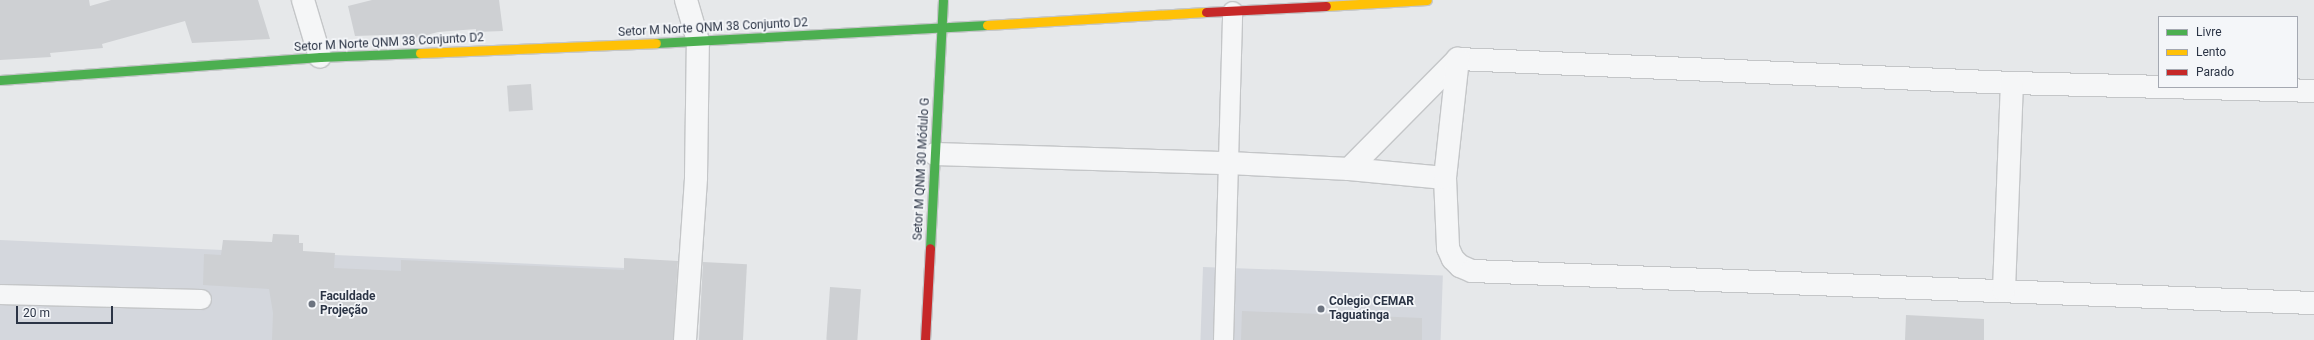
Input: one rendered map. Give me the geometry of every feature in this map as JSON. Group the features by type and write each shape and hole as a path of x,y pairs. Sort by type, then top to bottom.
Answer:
{"street":[{"path":"303,0 320,57"},
{"path":"685,340 696,177 698,42 686,0"},
{"name":"Setor M QNM 30 Módulo G","path":"925,340 943,0"},
{"name":"Setor M Norte QNM 38 Conjunto D2","path":"0,80 320,57 698,42 1427,0"},
{"path":"1349,169 1458,59 2012,83 2158,87"},
{"path":"1458,59 1445,178 1448,248 1456,263 1472,271 2004,290 2314,303"},
{"path":"2004,290 2012,83"},
{"path":"2201,88 2314,91"},
{"path":"935,154 1229,163 1349,169 1445,178"}],"lane":[{"path":"1224,340 1232,11"},
{"path":"0,294 201,299"}],"shaded area":[{"name":"Faculdade Projeção","path":"0,240 625,268 622,340 0,340"},
{"name":"Colegio CEMAR Taguatinga","path":"1203,267 1443,275 1441,340 1200,340"}],"building":[{"path":"0,0 89,0 90,6 111,0 258,0 270,39 192,43 185,21 102,44 103,48 50,53 51,57 0,60"},
{"path":"372,0 499,0 503,31 476,32 476,29 438,32 416,38 414,34 355,36 348,6"},
{"path":"531,84 533,110 509,112 507,86"},
{"path":"273,234 299,235 299,243 303,243 303,251 335,253 334,268 401,271 401,260 624,270 624,258 678,261 673,340 272,340 273,313 269,289 203,285 204,254 221,255 223,240 272,242"},
{"path":"703,262 747,264 743,340 699,340"},
{"path":"830,287 861,289 857,340 826,340"},
{"path":"1242,311 1422,318 1422,340 1241,340"},
{"path":"1906,315 1984,319 1984,340 1905,340"}],"traffic: fast":[{"path":"930,248 943,0"},
{"path":"656,43 987,25"},
{"path":"0,80 320,57 420,53"}],"traffic: slow":[{"path":"1326,6 1427,0"},
{"path":"987,25 1206,12"},
{"path":"420,53 656,43"}],"traffic: jam":[{"path":"1206,12 1326,6"},
{"path":"925,340 930,248"}],"place":[{"name":"Faculdade Projeção","path":"312,304"},
{"name":"Colegio CEMAR Taguatinga","path":"1321,309"}]}
